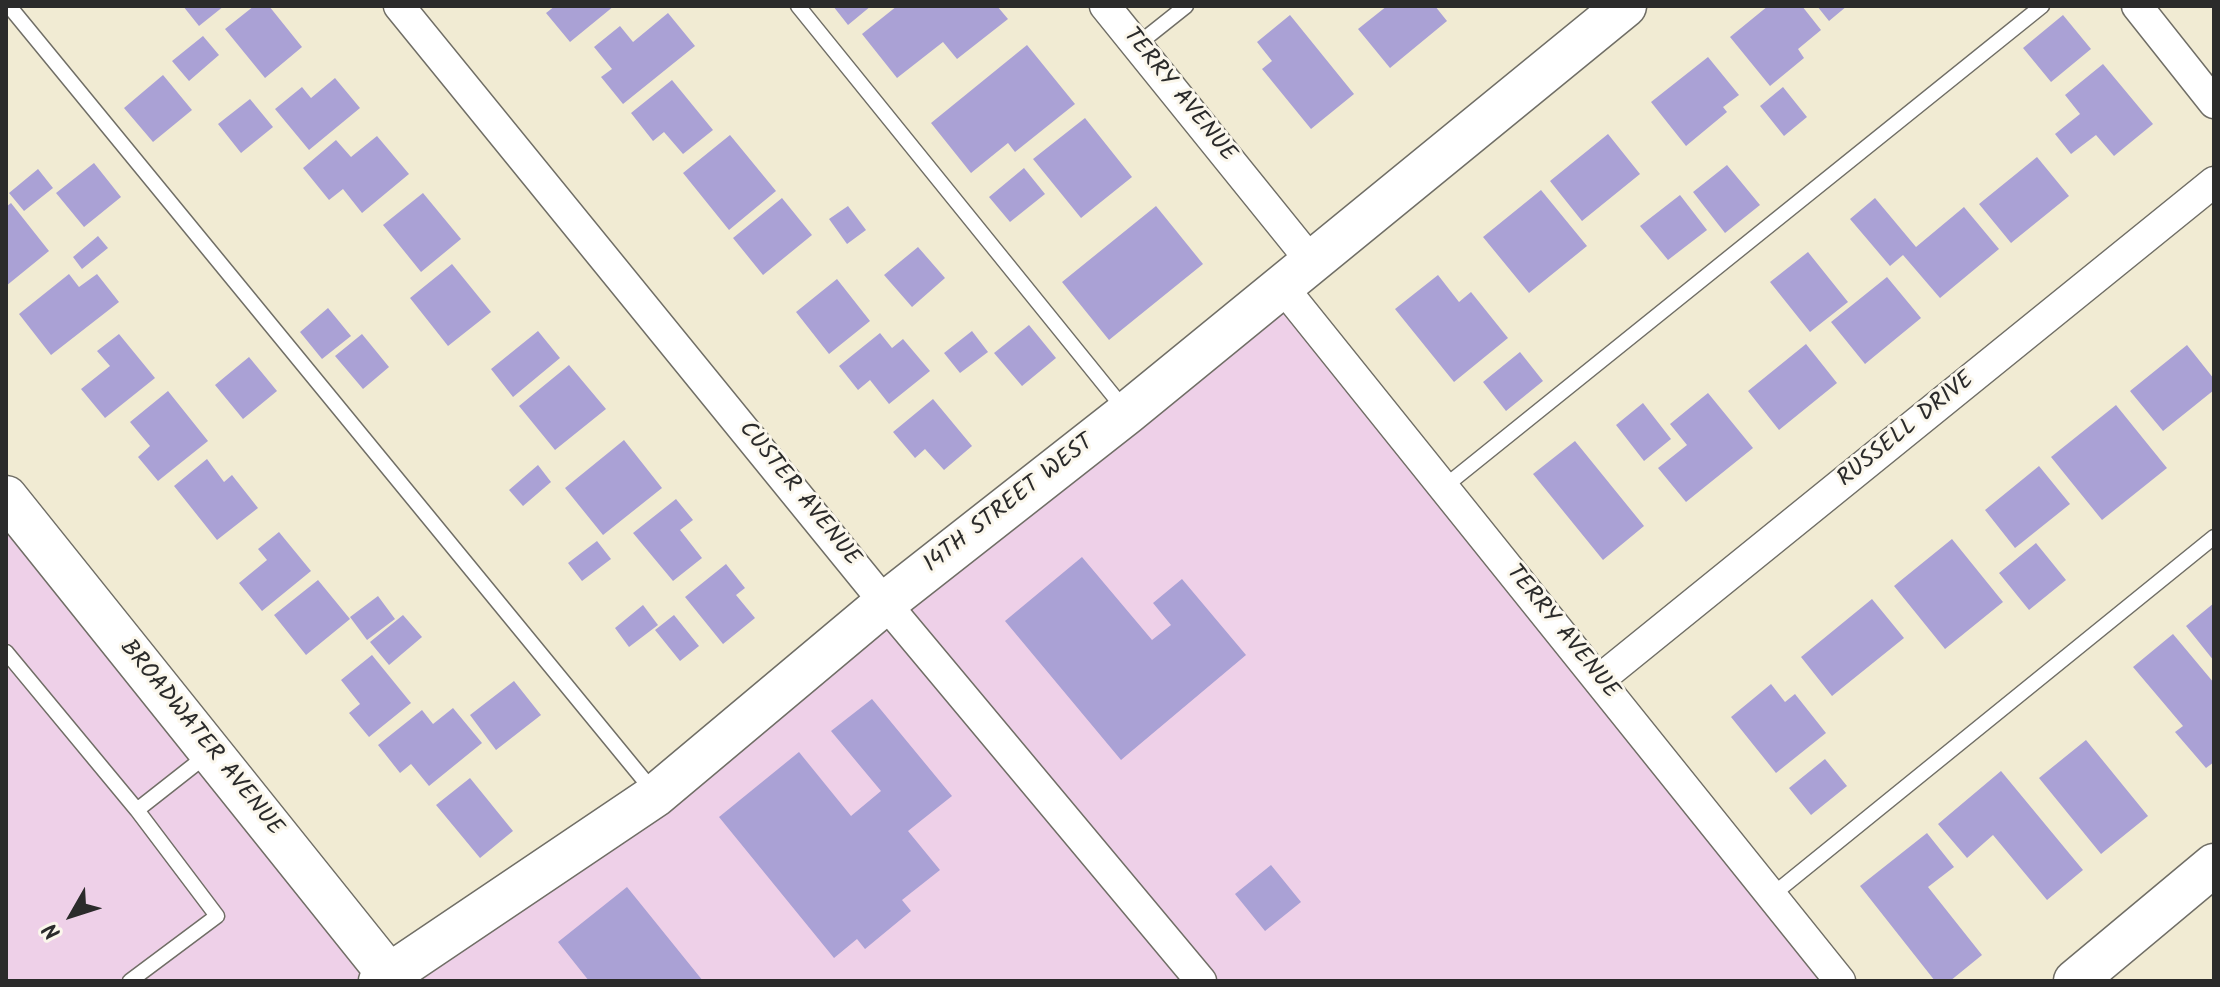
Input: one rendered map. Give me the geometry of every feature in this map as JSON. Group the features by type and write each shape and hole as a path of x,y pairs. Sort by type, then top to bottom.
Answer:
{"street":[{"name":"CUSTER AVENUE","path":"399,6 885,603 1201,981"},
{"name":"TERRY AVENUE","path":"1105,6 1137,45 1444,487 1840,981"},
{"name":"14TH STREET WEST","path":"387,979 656,795 885,603 1127,413 1625,6"},
{"path":"2137,6 2214,103"},
{"name":"RUSSELL DRIVE","path":"1599,680 2214,182"},
{"name":"BROADWATER AVENUE","path":"6,497 387,979"},
{"path":"2075,981 2214,865"}],"lane":[{"path":"9,6 656,795"},
{"path":"798,6 1127,413"},
{"path":"1137,45 1186,6"},
{"path":"1444,487 2042,6"},
{"path":"1771,896 2214,537"},
{"path":"6,652 137,810 217,916 130,981"},
{"path":"137,810 210,752"}],"shaded area":[{"path":"1281,285 1840,981 6,981 6,497 388,974 656,795"}],"building":[{"path":"183,6 224,6 199,26"},
{"path":"254,6 269,6 302,47 265,78 225,29"},
{"path":"555,6 614,6 570,42 546,13"},
{"path":"833,6 871,6 848,25"},
{"path":"897,6 997,6 1008,19 957,59 943,42 897,78 862,34"},
{"path":"1387,6 1435,6 1447,21 1390,68 1358,29"},
{"path":"1768,6 1802,6 1821,30 1798,49 1804,58 1770,86 1730,37"},
{"path":"1817,6 1847,6 1829,21"},
{"path":"668,13 695,46 623,104 601,77 612,69 594,47 620,26 633,42"},
{"path":"1290,15 1354,94 1311,129 1262,69 1272,61 1257,42"},
{"path":"2063,15 2091,49 2051,82 2023,48"},
{"path":"203,36 219,55 189,81 172,61"},
{"path":"1027,45 1075,104 1015,152 1008,143 971,173 931,123"},
{"path":"1708,57 1739,95 1723,107 1727,112 1686,146 1651,102"},
{"path":"2103,64 2153,124 2114,156 2096,135 2071,154 2055,134 2080,114 2065,95"},
{"path":"163,75 192,110 153,142 124,108"},
{"path":"335,78 360,108 309,150 275,109 302,87 311,98"},
{"path":"672,80 713,130 683,154 664,132 653,141 631,113"},
{"path":"1783,87 1807,117 1784,136 1760,106"},
{"path":"250,99 273,127 241,153 218,124"},
{"path":"1085,118 1132,177 1081,218 1033,159"},
{"path":"1608,134 1640,174 1582,221 1550,181"},
{"path":"730,135 776,191 729,230 683,173"},
{"path":"377,136 409,174 362,213 343,189 329,200 303,168 336,140 351,157"},
{"path":"2037,157 2069,196 2011,243 1979,204"},
{"path":"94,163 121,197 84,227 56,193"},
{"path":"1727,165 1760,205 1725,233 1693,192"},
{"path":"1024,168 1045,194 1010,222 989,197"},
{"path":"38,169 53,188 24,211 9,193"},
{"path":"1541,190 1587,246 1529,293 1483,237"},
{"path":"423,193 461,239 421,272 383,225"},
{"path":"1680,195 1707,230 1668,260 1640,226"},
{"path":"782,198 812,235 763,275 733,238"},
{"path":"1875,198 1916,247 1964,207 1999,249 1940,298 1903,255 1890,266 1850,219"},
{"path":"11,203 49,251 6,286 6,207"},
{"path":"848,206 866,230 847,244 829,219"},
{"path":"1156,206 1203,264 1109,340 1062,282"},
{"path":"98,236 108,248 82,269 73,257"},
{"path":"918,247 945,278 912,307 884,275"},
{"path":"1808,252 1848,302 1810,332 1770,282"},
{"path":"452,264 491,312 448,346 410,298"},
{"path":"69,274 79,287 97,274 119,302 51,355 19,314"},
{"path":"1438,275 1459,302 1471,292 1508,338 1454,382 1395,309"},
{"path":"1887,277 1921,318 1865,364 1831,322"},
{"path":"837,279 870,321 829,354 796,312"},
{"path":"328,308 351,336 322,359 300,332"},
{"path":"1029,325 1056,358 1022,386 994,353"},
{"path":"538,331 560,358 513,397 491,369"},
{"path":"972,331 988,352 960,373 944,353"},
{"path":"880,333 892,348 903,339 930,371 889,404 870,380 858,390 839,366"},
{"path":"119,334 155,378 105,418 81,389 110,366 97,351"},
{"path":"362,334 389,367 363,389 335,356"},
{"path":"1806,344 1837,383 1779,430 1748,391"},
{"path":"2187,345 2214,379 2214,390 2163,431 2130,391"},
{"path":"1520,352 1543,381 1506,411 1483,382"},
{"path":"249,357 277,391 243,419 215,385"},
{"path":"569,365 606,409 555,450 519,406"},
{"path":"168,391 208,441 158,481 138,457 150,446 130,422"},
{"path":"1708,393 1753,448 1686,502 1658,468 1687,445 1670,424"},
{"path":"933,399 972,446 944,470 925,449 915,458 893,432"},
{"path":"1643,403 1671,439 1644,461 1616,425"},
{"path":"2116,405 2167,468 2102,520 2051,457"},
{"path":"624,440 662,488 603,535 565,488"},
{"path":"1575,441 1644,526 1603,560 1533,474"},
{"path":"207,459 224,482 232,475 258,508 217,540 174,486"},
{"path":"538,465 551,482 523,506 509,490"},
{"path":"2039,466 2070,504 2015,548 1985,510"},
{"path":"676,499 693,520 680,530 702,558 673,581 633,533"},
{"path":"279,532 311,571 262,611 239,583 267,560 258,549"},
{"path":"1952,539 2003,602 1945,649 1894,586"},
{"path":"597,541 611,559 582,581 568,563"},
{"path":"2036,543 2066,580 2029,610 1999,573"},
{"path":"1082,557 1152,640 1171,625 1153,603 1182,579 1246,655 1121,760 1005,621"},
{"path":"726,564 745,588 736,595 755,618 723,644 685,597"},
{"path":"318,580 350,619 306,655 274,615"},
{"path":"378,596 395,619 367,640 350,617"},
{"path":"1872,599 1904,638 1832,696 1801,657"},
{"path":"2214,603 2214,661 2186,626"},
{"path":"643,605 658,625 629,647 615,628"},
{"path":"403,615 422,637 389,665 370,642"},
{"path":"674,615 699,646 680,661 655,630"},
{"path":"2173,634 2214,683 2214,762 2206,768 2175,732 2183,726 2133,667"},
{"path":"372,655 411,703 369,737 349,713 360,704 341,680"},
{"path":"514,681 541,715 496,750 470,715"},
{"path":"1771,684 1785,702 1795,694 1826,733 1776,773 1731,717"},
{"path":"872,699 952,796 908,831 940,870 902,900 911,911 865,949 857,939 834,958 719,817 799,752 851,816 881,791 831,731"},
{"path":"453,708 482,743 429,786 411,764 400,773 378,745 422,710 433,724"},
{"path":"2086,740 2148,816 2101,854 2039,778"},
{"path":"1825,759 1847,786 1811,815 1789,788"},
{"path":"2001,771 2083,870 2047,900 1993,835 1967,858 1938,824"},
{"path":"470,778 513,831 480,858 436,805"},
{"path":"1927,833 1954,867 1928,887 1982,955 1950,981 1935,981 1860,886"},
{"path":"1271,865 1301,902 1265,931 1235,894"},
{"path":"627,887 703,981 589,981 558,942"}]}
